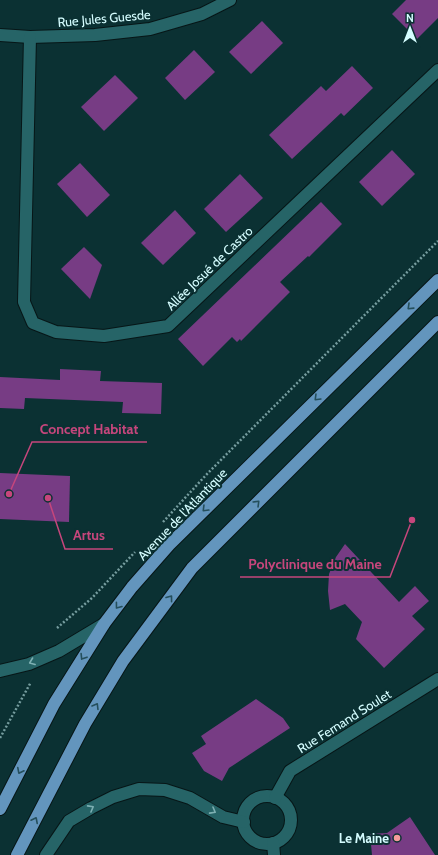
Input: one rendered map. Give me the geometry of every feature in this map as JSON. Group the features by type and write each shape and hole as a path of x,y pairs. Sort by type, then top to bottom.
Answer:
{"main road":[{"name":"Avenue de l'Atlantique","path":"1,804 54,704 104,624 132,587 169,545 438,280"},
{"path":"17,855 85,724 123,661 192,568 438,322"}],"street":[{"name":"Rue Jules Guesde","path":"0,36 30,37 95,35 150,30 202,14 230,0"},
{"name":"Allée Josué de Castro","path":"30,37 24,302 33,323 56,332 104,336 168,326 438,70"},
{"path":"0,671 28,664 59,651 104,624"},
{"name":"Rue Fernand Soulet","path":"275,798 290,771 438,679"},
{"path":"46,855 69,821 113,797 139,789 164,790 190,798 223,817 244,822"},
{"path":"262,797 275,798 288,808 291,815 291,823 289,831 274,849 255,841 249,835 245,828 244,815 248,807 254,801 262,797"}],"building":[{"path":"406,0 438,0 438,18 417,39 392,14"},
{"path":"262,21 283,43 251,74 229,52"},
{"path":"194,50 215,72 185,100 165,78"},
{"path":"352,66 373,88 344,116 341,113 292,159 269,135 321,86 326,91"},
{"path":"115,75 138,98 104,131 81,107"},
{"path":"392,150 415,174 382,206 359,182"},
{"path":"80,163 110,195 87,217 57,184"},
{"path":"240,174 263,198 226,232 204,209"},
{"path":"321,202 342,224 309,257 308,256 280,282 290,292 241,341 240,339 237,342 232,337 203,366 178,339"},
{"path":"175,210 196,233 163,265 141,243"},
{"path":"84,247 102,265 90,299 61,269"},
{"path":"60,369 101,371 100,381 162,383 161,414 122,413 123,402 25,398 24,409 0,408 0,377 60,380"},
{"path":"0,473 70,476 69,522 0,519"},
{"path":"345,544 399,602 415,586 429,601 412,616 425,629 384,668 356,639 362,622 345,604 330,610 328,591 329,574 336,557"},
{"path":"256,699 283,718 290,728 229,768 222,781 204,771 192,753 206,744 201,736"},
{"name":"Le Maine","path":"410,817 435,855 372,855 370,834 387,833"}],"place":[{"name":"Concept Habitat","path":"9,494"},
{"name":"Artus","path":"48,498"},
{"name":"Polyclinique du Maine","path":"412,520"},
{"name":"Le Maine","path":"397,838"}]}
